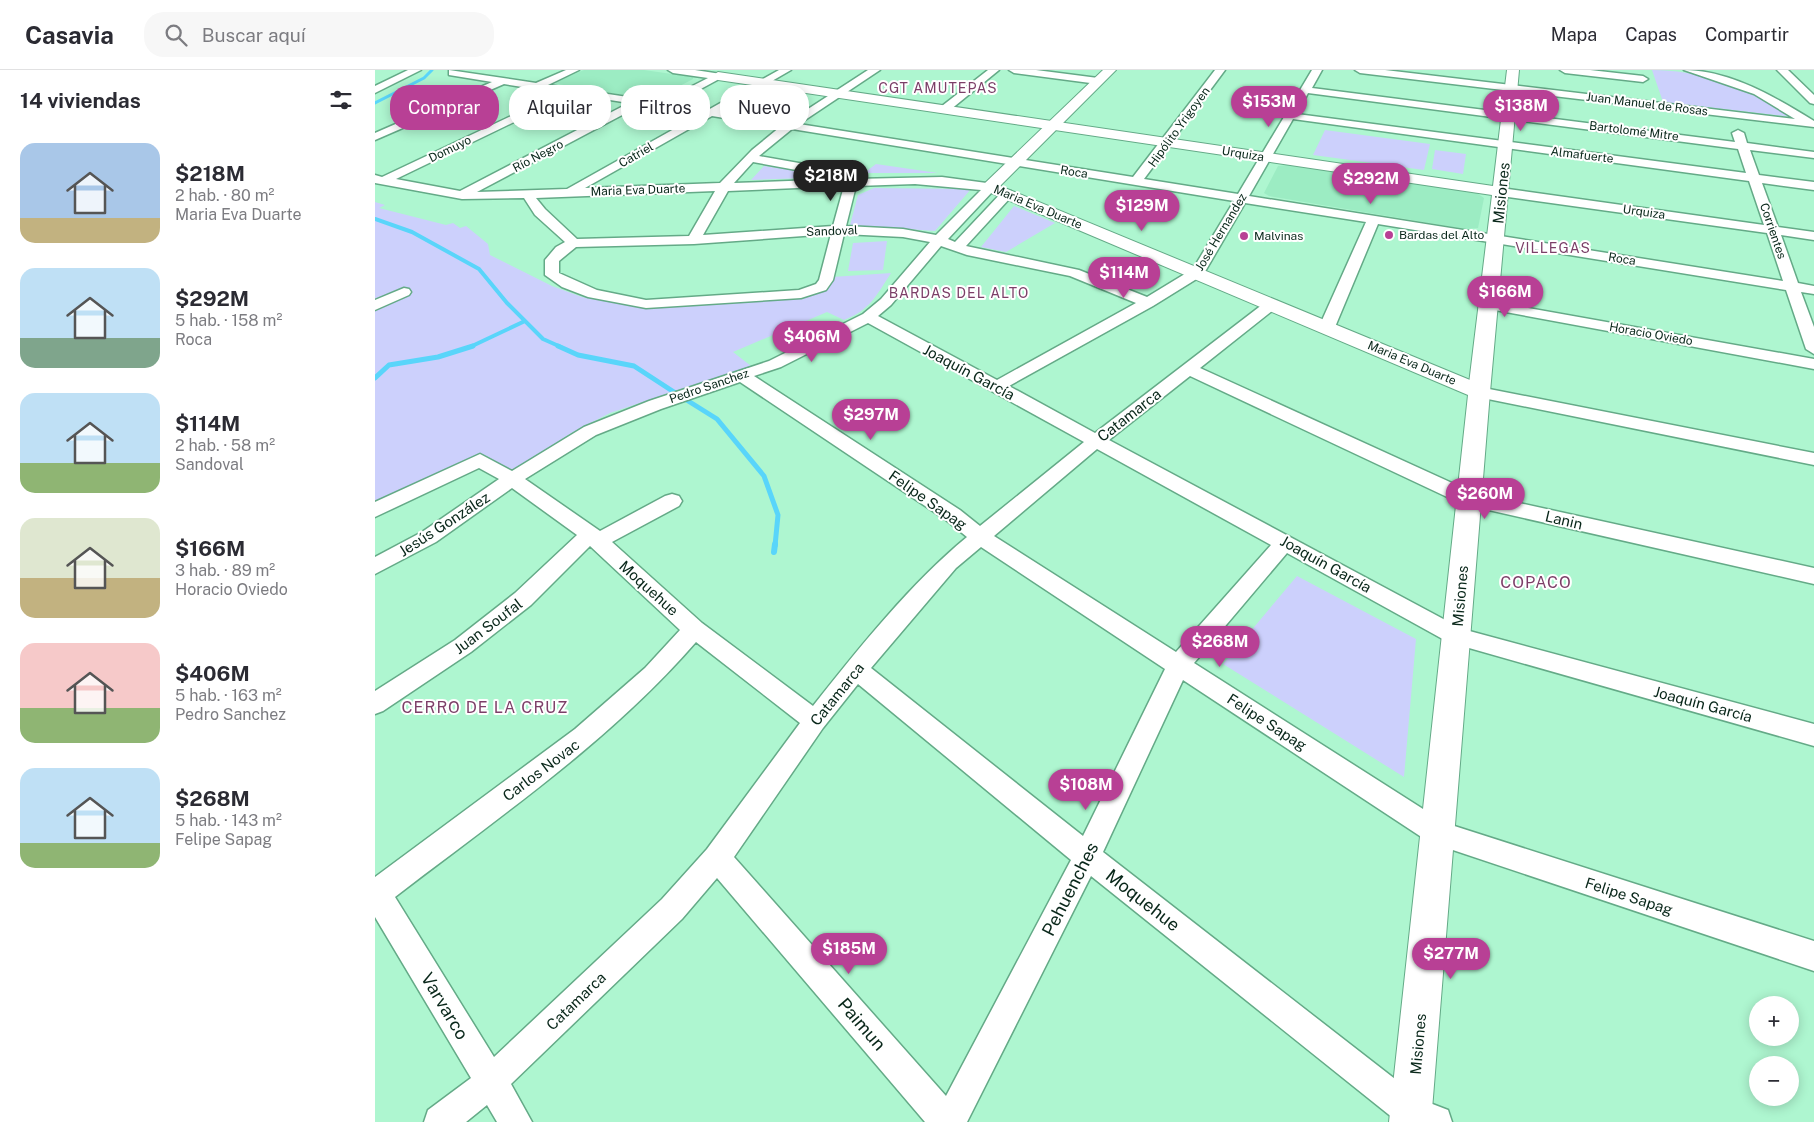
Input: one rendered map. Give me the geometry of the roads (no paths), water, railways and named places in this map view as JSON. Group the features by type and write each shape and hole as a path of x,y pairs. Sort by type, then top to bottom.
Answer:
{"street":[{"path":"375,90 416,70"},
{"path":"541,85 573,70"},
{"name":"Urquiza","path":"673,70 723,73 764,82 1267,158 1814,236"},
{"name":"Catriel","path":"540,212 570,192 786,70"},
{"path":"809,112 875,70"},
{"path":"946,108 994,70"},
{"path":"1014,70 1098,82"},
{"path":"990,186 1109,70"},
{"name":"Hipólito Yrigoyen","path":"1136,182 1220,70"},
{"name":"José Hernandez","path":"996,387 1148,303 1198,272 1267,158 1317,70"},
{"name":"Juan Manuel de Rosas","path":"1360,70 1511,88 1645,88 1731,114 1813,124"},
{"name":"Misiones","path":"1419,1119 1438,834 1479,392 1513,70"},
{"path":"1565,70 1645,88"},
{"path":"1689,70 1758,92 1813,124"},
{"path":"1781,70 1814,101"},
{"name":"Roca","path":"453,71 533,85"},
{"path":"701,85 723,73"},
{"path":"1104,96 1123,76"},
{"path":"375,137 505,80"},
{"name":"Bartolomé Mitre","path":"1305,90 1814,155"},
{"name":"Río Negro","path":"462,195 621,112"},
{"name":"Roca","path":"711,113 720,114"},
{"name":"Corrientes","path":"1731,114 1814,349"},
{"path":"1061,140 1086,115"},
{"name":"Almafuerte","path":"1291,116 1814,186"},
{"name":"Domuyo","path":"379,180 509,120"},
{"name":"Roca","path":"809,127 1036,166 1814,290"},
{"path":"694,240 724,186 783,130"},
{"path":"957,248 1048,153"},
{"path":"527,194 540,212 573,243 561,250 552,260 552,275 575,288 618,300 646,304 779,297 813,292 821,287 826,280 851,181 844,175 752,158"},
{"name":"Maria Eva Duarte","path":"379,180 462,195 851,181 942,180 990,186 1017,185 1198,272 1479,392 1814,459"},
{"name":"Pedro Sanchez","path":"512,479 591,431 655,405 775,364 868,317 886,302 939,240 990,186"},
{"path":"1327,327 1373,220"},
{"name":"Sandoval","path":"573,243 694,240 838,230 903,233 939,240 957,248 1074,273 1148,303"},
{"path":"375,306 404,292"},
{"name":"Catamarca","path":"440,1122 491,1082 672,909 717,858 815,721 856,669 949,563 1097,440 1272,304"},
{"name":"Horacio Oviedo","path":"1489,305 1814,364"},
{"name":"Joaquín García","path":"868,317 1456,636 1814,735"},
{"name":"Lanin","path":"1189,369 1469,499 1814,576"},
{"name":"Felipe Sapag","path":"741,376 953,515 980,536 1438,834 1814,956"},
{"name":"Moquehue","path":"375,510 480,460 512,479 594,538 694,629 815,721"},
{"name":"Jesús González","path":"375,566 429,537 512,479"},
{"name":"Juan Soufal","path":"375,704 463,646 523,600 594,538 672,501"},
{"name":"Pehuenches","path":"949,1122 1087,856 1179,664 1285,542"},
{"name":"Carlos Novac","path":"376,893 584,737 653,675 694,629"},
{"name":"Moquehue","path":"856,669 1087,856 1419,1119"},
{"name":"Paimun","path":"717,858 949,1122"},
{"name":"Varvarco","path":"376,893 516,1122"}],"waterway":[{"path":"375,103 424,78 432,70"},
{"path":"375,219 412,232 479,269 507,303 525,321"},
{"path":"470,347 525,321"},
{"path":"525,321 543,339 561,347"},
{"path":"558,346 578,355 634,366 677,394"},
{"path":"375,378 389,365 438,357 470,347"},
{"path":"685,399 717,419 764,476 778,515 775,546"},
{"path":"774,552 775,544"}],"place":[{"name":"Bardas del Alto","path":"1389,235"},
{"name":"Malvinas","path":"1244,236"}],"district":[{"name":"CGT AMUTEPAS","path":"938,88"},
{"name":"VILLEGAS","path":"1553,248"},
{"name":"BARDAS DEL ALTO","path":"959,293"},
{"name":"COPACO","path":"1536,582"},
{"name":"CERRO DE LA CRUZ","path":"485,707"}]}
